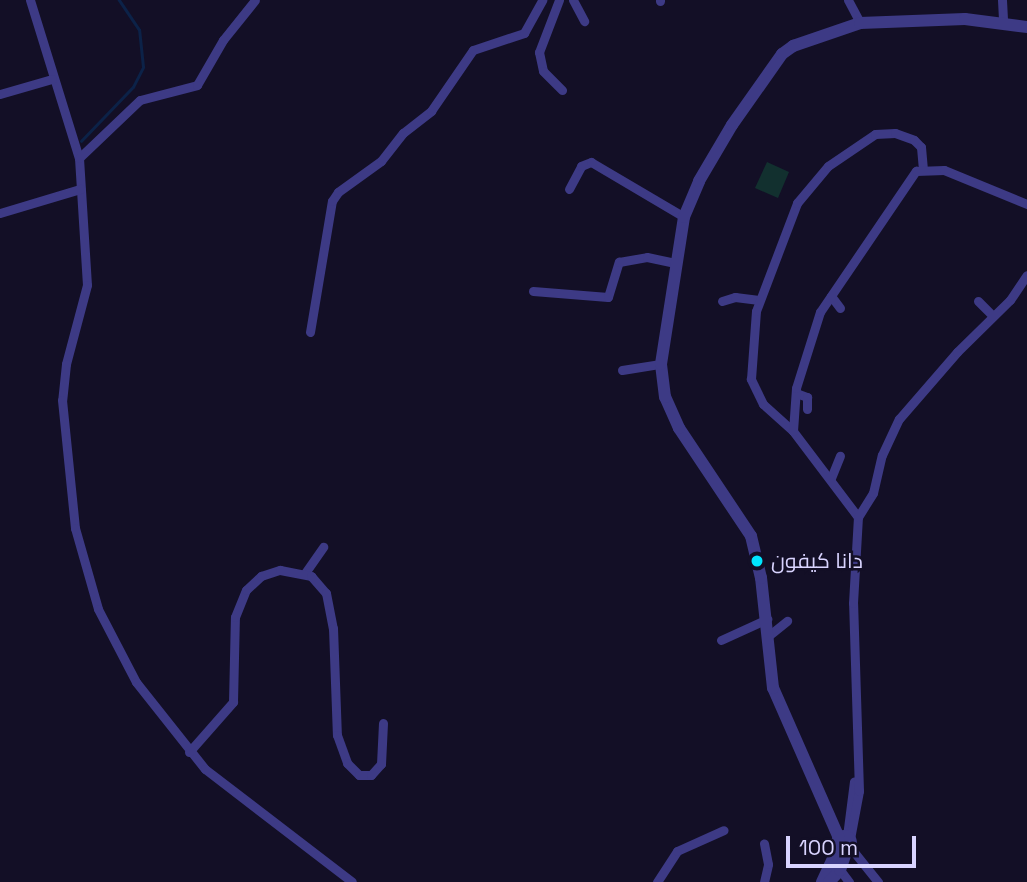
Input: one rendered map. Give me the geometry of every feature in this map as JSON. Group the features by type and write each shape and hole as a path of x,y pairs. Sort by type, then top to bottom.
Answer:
{"street":[{"path":"30,0 52,79 79,158 87,285 66,364 62,400 75,528 98,609 136,682 189,752 261,815 352,882"},
{"path":"79,158 141,100 197,85 227,34 255,0"},
{"path":"310,332 332,201 338,192 381,161 403,132 431,111 473,50 524,33 541,0"},
{"path":"559,0 539,52 543,71 562,90"},
{"path":"573,0 584,21"},
{"path":"848,0 860,23"},
{"path":"1002,0 1003,22"},
{"path":"878,882 845,842 774,688 767,619 751,536 679,428 665,397 661,363 684,217 705,169 782,54 810,38 860,23 1003,22 1027,27"},
{"path":"0,94 52,79"},
{"path":"858,517 793,431 752,388 752,329 759,300 804,190 846,149 875,134 902,134 921,147 923,168"},
{"path":"569,189 580,166 591,162 684,217"},
{"path":"923,168 944,170 1027,204"},
{"path":"793,431 796,393 820,312 894,197 923,168"},
{"path":"0,213 80,189"},
{"path":"533,291 608,296 616,266 625,259 647,257 676,263"},
{"path":"822,882 845,842 858,809 853,603 858,517 873,493 882,455 899,419 1027,275"},
{"path":"831,296 840,308"},
{"path":"722,301 735,297 759,300"},
{"path":"978,301 993,316"},
{"path":"622,370 661,363"},
{"path":"796,393 807,397 807,409"},
{"path":"831,478 840,456"},
{"path":"305,573 323,547"},
{"path":"189,752 233,702 235,617 246,590 269,572 291,569 305,573 320,584 330,605 337,735 346,763 359,775 371,775 381,764 383,723"},
{"path":"721,640 767,619"},
{"path":"767,637 787,621"},
{"path":"657,882 677,852 724,830"},
{"path":"829,882 840,870 845,842"},
{"path":"764,843 768,864 764,882"},
{"path":"840,870 849,882"}],"green space":[{"path":"767,162 789,172 778,198 755,188"}],"waterway":[{"path":"81,141 133,87 143,67 139,30 119,0"}],"place":[{"name":"دانا كيفون","path":"757,561"}]}
